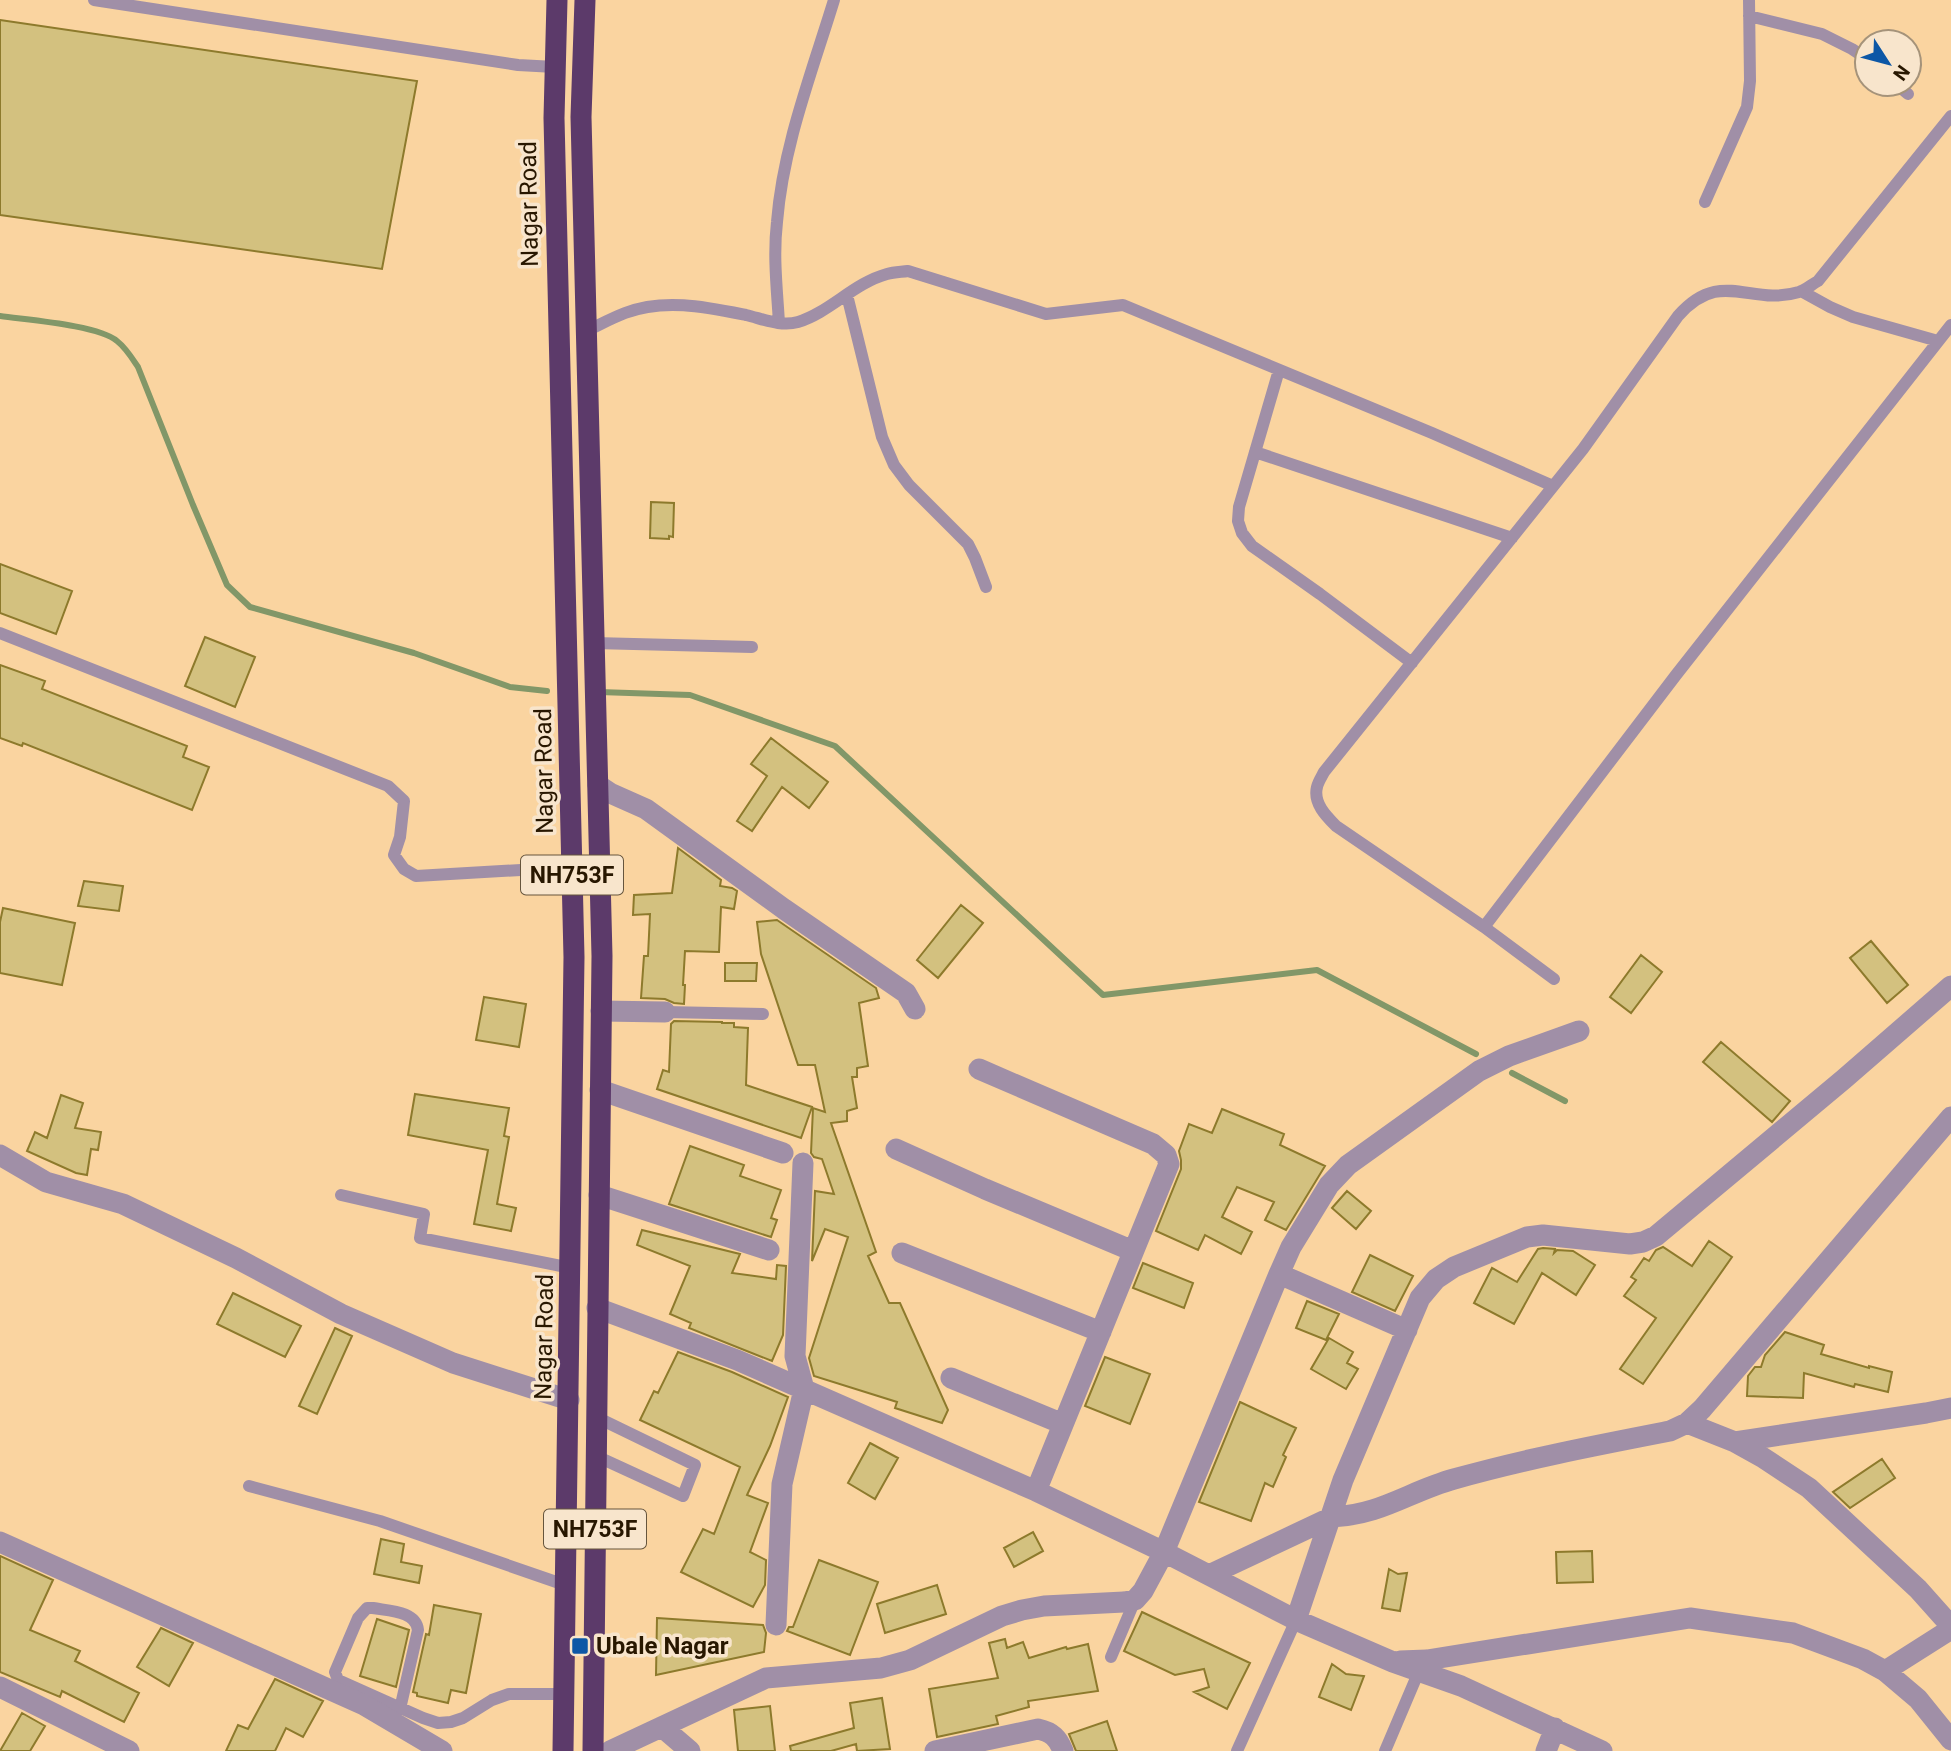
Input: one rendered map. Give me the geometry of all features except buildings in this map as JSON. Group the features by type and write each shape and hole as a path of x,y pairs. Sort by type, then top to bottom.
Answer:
{"highway":[{"name":"Nagar Road","path":"557,0 554,118 574,957 564,1751"},
{"name":"NH753F","path":"585,0 581,117 602,956 593,1751"}],"street":[{"path":"598,785 646,809 906,993 915,1009"},
{"path":"1296,1620 1343,1480 1420,1298 1436,1279 1454,1267 1527,1237 1543,1235 1630,1244 1656,1236 1951,986"},
{"path":"601,1011 665,1012"},
{"path":"610,1751 766,1678 881,1668 910,1660 1002,1616 1022,1610 1135,1600 1143,1591 1164,1552 1291,1247 1329,1185 1348,1165 1479,1071 1509,1055 1579,1031"},
{"path":"979,1069 1153,1144 1166,1154 1169,1164 1036,1491"},
{"path":"600,1090 783,1153"},
{"path":"1209,1575 1332,1517 1377,1510 1462,1477 1670,1431 1687,1423 1702,1409 1951,1117"},
{"path":"896,1149 1133,1251"},
{"path":"0,1155 46,1182 123,1204 236,1258 341,1314 453,1363 569,1400"},
{"path":"776,1625 782,1485 804,1389 795,1356 803,1163"},
{"path":"599,1195 769,1250"},
{"path":"902,1253 1101,1332"},
{"path":"1279,1274 1407,1330"},
{"path":"597,1308 737,1360 1036,1491 1164,1552 1296,1620 1393,1662 1461,1686 1602,1751"},
{"path":"951,1378 1063,1424"},
{"path":"1735,1442 1951,1408"},
{"path":"1687,1423 1735,1442 1809,1488 1918,1589 1951,1627 1885,1671"},
{"path":"0,1542 363,1705 439,1750"},
{"path":"1393,1662 1427,1660 1690,1618 1793,1633 1863,1659 1885,1671 1919,1699 1951,1740"},
{"path":"0,1687 129,1751"},
{"path":"662,1727 690,1751"},
{"path":"935,1751 1038,1728 1056,1736 1063,1751"},
{"path":"1546,1751 1555,1728"}],"lane":[{"path":"94,0 504,63 555,67"},
{"path":"779,323 774,261 776,221 785,165 834,0"},
{"path":"1705,202 1747,107 1750,81 1749,0"},
{"path":"1749,16 1822,34 1853,50"},
{"path":"1554,979 1484,927 1336,826 1324,814 1317,787 1324,772 1583,449 1690,303 1705,293 1720,290 1780,295 1801,291 1818,281 1951,116"},
{"path":"586,331 625,313 658,305 683,304 779,323 796,322 886,274 908,271 1046,314 1123,305 1553,486"},
{"path":"1801,291 1853,317 1938,341"},
{"path":"847,295 882,438 894,465 909,485 968,544 986,587"},
{"path":"1484,927 1668,685 1951,325"},
{"path":"1279,370 1239,507 1238,521 1242,533 1252,545 1412,663"},
{"path":"1255,452 1513,538"},
{"path":"0,633 388,786 404,801 400,837 394,855 404,869 416,876 572,867"},
{"path":"594,643 752,648"},
{"path":"665,1012 763,1014"},
{"path":"341,1195 425,1214 420,1238 571,1268"},
{"path":"596,1417 695,1465 683,1496 596,1456"},
{"path":"249,1486 380,1521 565,1585"},
{"path":"1111,1657 1135,1600"},
{"path":"400,1709 418,1624 411,1616 367,1608 358,1618 335,1676 341,1683 400,1709 438,1723 451,1722 509,1694 563,1694"},
{"path":"1237,1751 1296,1620"},
{"path":"1385,1751 1419,1671"}],"waterway":[{"path":"0,316 94,331 108,335 126,350 138,367 227,585 250,607 414,653 510,687 547,691"},
{"path":"599,692 690,695 835,746 1103,995 1317,970 1476,1054"},
{"path":"1512,1073 1565,1101"}],"place":[{"name":"Ubale Nagar","path":"580,1646"}]}
